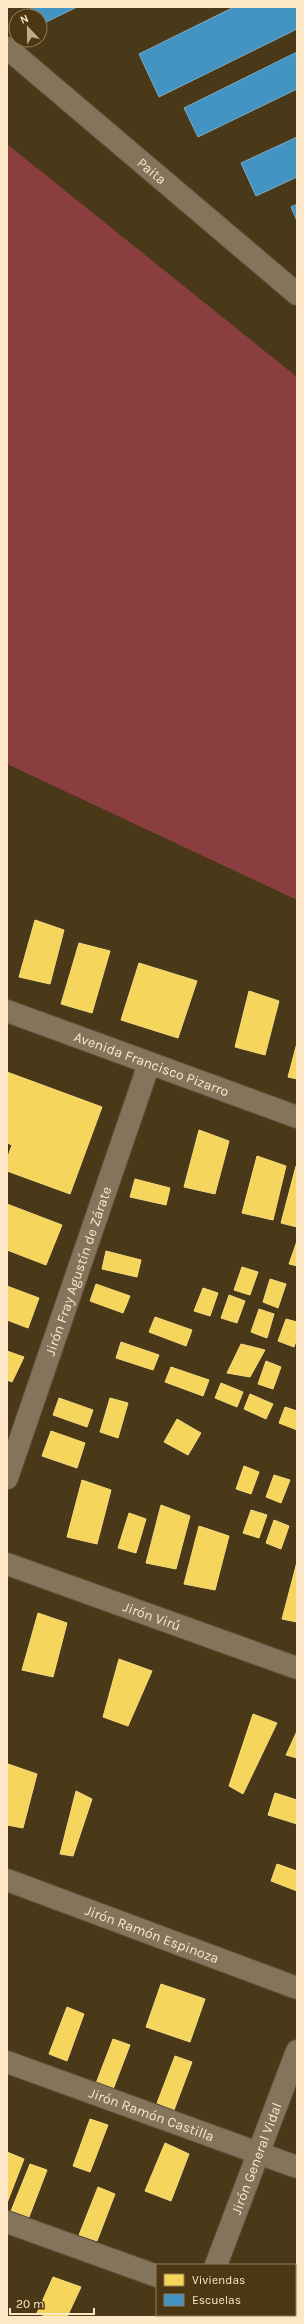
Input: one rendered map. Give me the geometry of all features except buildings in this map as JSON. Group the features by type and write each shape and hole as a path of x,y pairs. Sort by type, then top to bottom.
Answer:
{"street":[{"name":"Paita","path":"7,48 297,294"},
{"name":"Avenida Francisco Pizarro","path":"7,1012 297,1117"},
{"name":"Jirón Fray Agustín de Zárate","path":"7,1478 149,1064"},
{"name":"Jirón Virú","path":"7,1564 297,1668"},
{"name":"Jirón Ramón Espinoza","path":"7,1880 297,1988"},
{"name":"Jirón General Vidal","path":"216,2264 297,2051"},
{"name":"Jirón Ramón Castilla","path":"7,2062 297,2166"},
{"path":"7,2222 156,2276"}],"shaded area":[{"path":"7,144 297,377 297,900 7,764"}]}
